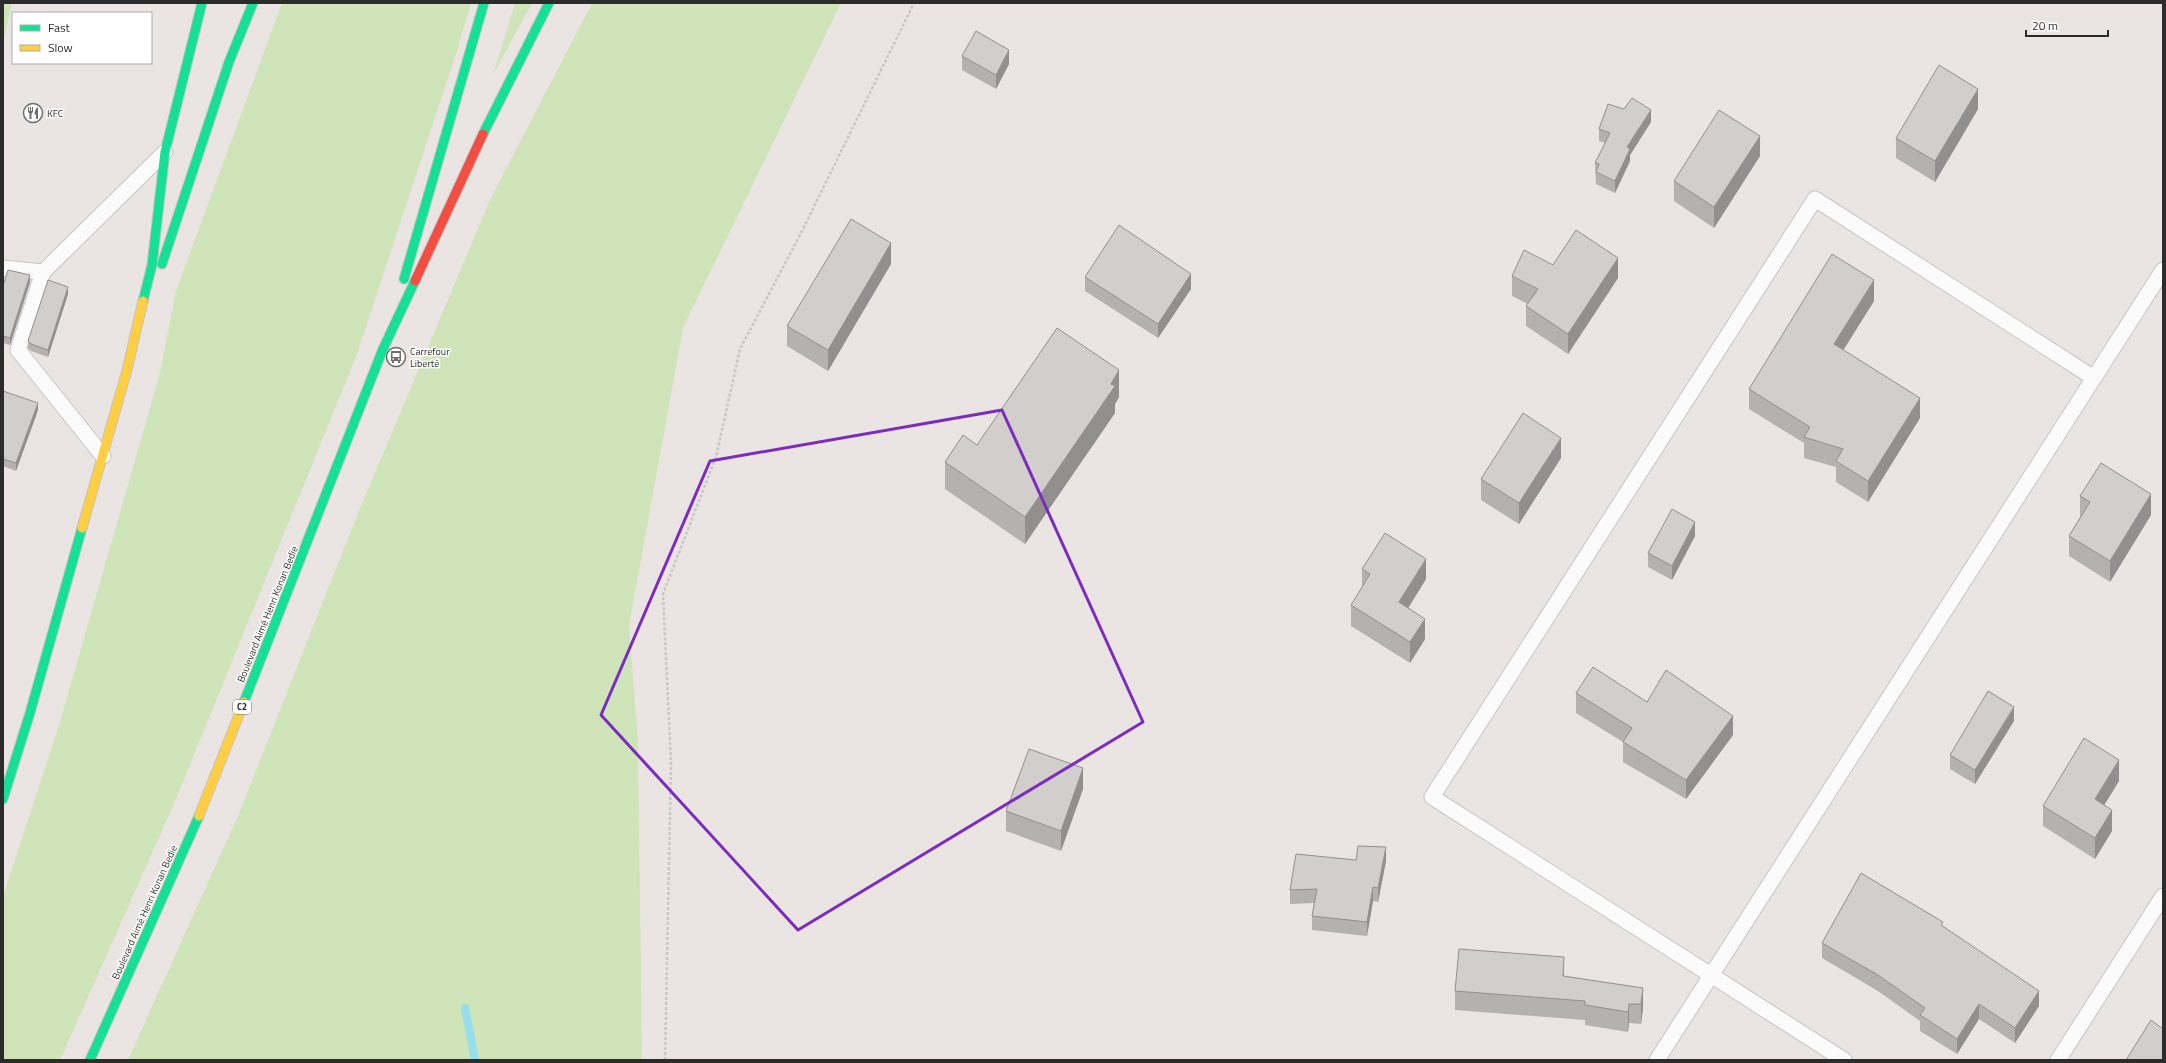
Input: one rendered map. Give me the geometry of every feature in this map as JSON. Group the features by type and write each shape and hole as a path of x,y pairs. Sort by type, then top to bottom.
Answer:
{"highway":[{"path":"196,26 197,3"},
{"path":"3,799 30,713 127,370 152,265 165,152 202,3"},
{"path":"127,370 229,62 253,3"},
{"path":"383,349 484,3"},
{"path":"383,349 499,100 549,3"},
{"name":"Boulevard Aimé Henri Konan Bedie","path":"90,1060 203,807 383,349"}],"lane":[{"path":"103,456 18,350 43,272 165,152"},
{"path":"1844,1060 1432,797 1815,199 2094,378"},
{"path":"3,268 43,272"},
{"path":"1657,1060 2163,270"},
{"path":"2058,1060 2163,896"}],"path":[{"path":"664,1060 671,764 664,594 716,457 740,348 801,233 914,3"}],"highlighted area":[{"path":"1002,410 1143,722 798,930 601,715 710,461"}],"green space":[{"path":"3,3 12,3 3,44"},
{"path":"282,3 471,3 456,54 356,357 176,799 60,1060 3,1060 3,896 60,722 160,373 176,291"},
{"path":"515,3 532,3 493,75"},
{"path":"592,3 841,3 683,328 629,626 638,742 642,1060 128,1060 238,816 358,513 490,200"}],"building":[{"path":"976,31 1009,50 996,75 962,56"},
{"path":"1939,65 1978,89 1935,161 1896,138"},
{"path":"1632,98 1651,110 1627,147 1630,149 1615,181 1596,172 1599,164 1595,163 1610,133 1599,129 1608,104 1624,109"},
{"path":"1719,110 1760,136 1714,207 1674,181"},
{"path":"851,219 891,243 828,350 787,326"},
{"path":"1119,225 1191,274 1158,324 1085,277"},
{"path":"1576,230 1618,258 1568,334 1526,306 1538,289 1512,276 1524,250 1553,265"},
{"path":"1832,254 1874,280 1834,344 1920,398 1868,481 1836,461 1843,449 1804,437 1810,427 1749,389"},
{"path":"8,270 30,275 10,338 3,336 3,286"},
{"path":"48,280 68,287 48,350 31,344 28,341"},
{"path":"1057,328 1119,370 1111,384 1115,386 1025,517 945,462 963,435 977,445"},
{"path":"3,391 38,403 16,463 3,459"},
{"path":"1523,413 1561,438 1519,503 1481,479"},
{"path":"2101,463 2151,494 2110,561 2069,536 2090,502 2080,496"},
{"path":"1672,509 1695,522 1672,566 1648,553"},
{"path":"1385,533 1426,559 1399,602 1425,619 1410,642 1351,605 1370,574 1362,569"},
{"path":"1593,667 1647,702 1666,670 1733,716 1686,780 1623,742 1632,728 1576,693"},
{"path":"1988,691 2014,707 1975,770 1950,755"},
{"path":"2084,738 2119,760 2095,799 2112,810 2095,838 2043,806"},
{"path":"1029,749 1083,768 1061,831 1006,811"},
{"path":"1358,846 1386,847 1378,888 1373,887 1367,922 1312,916 1317,889 1290,890 1296,854 1356,860"},
{"path":"1861,873 1943,922 1941,925 2039,991 2015,1028 1979,1004 1957,1039 1920,1015 1925,1008 1878,975 1822,943"},
{"path":"1459,949 1564,957 1563,976 1643,988 1641,1004 1629,1004 1628,1012 1585,1005 1585,1001 1455,991"},
{"path":"2151,1020 2163,1029 2163,1060 2126,1060"}],"waterway":[{"path":"465,1008 475,1060"}],"traffic: fast":[{"path":"143,301 152,265 165,152 202,3"},
{"path":"162,264 229,62 253,3"},
{"path":"404,279 484,3"},
{"path":"483,134 549,3"},
{"path":"244,702 383,349 415,281"},
{"path":"3,799 30,713 82,528"},
{"path":"90,1060 199,816"}],"traffic: slow":[{"path":"82,528 127,370 143,301"},
{"path":"199,816 244,702"}],"traffic: jam":[{"path":"415,281 483,134"}],"place":[{"name":"KFC","path":"33,113"},
{"name":"Carrefour Liberté","path":"396,357"}]}
